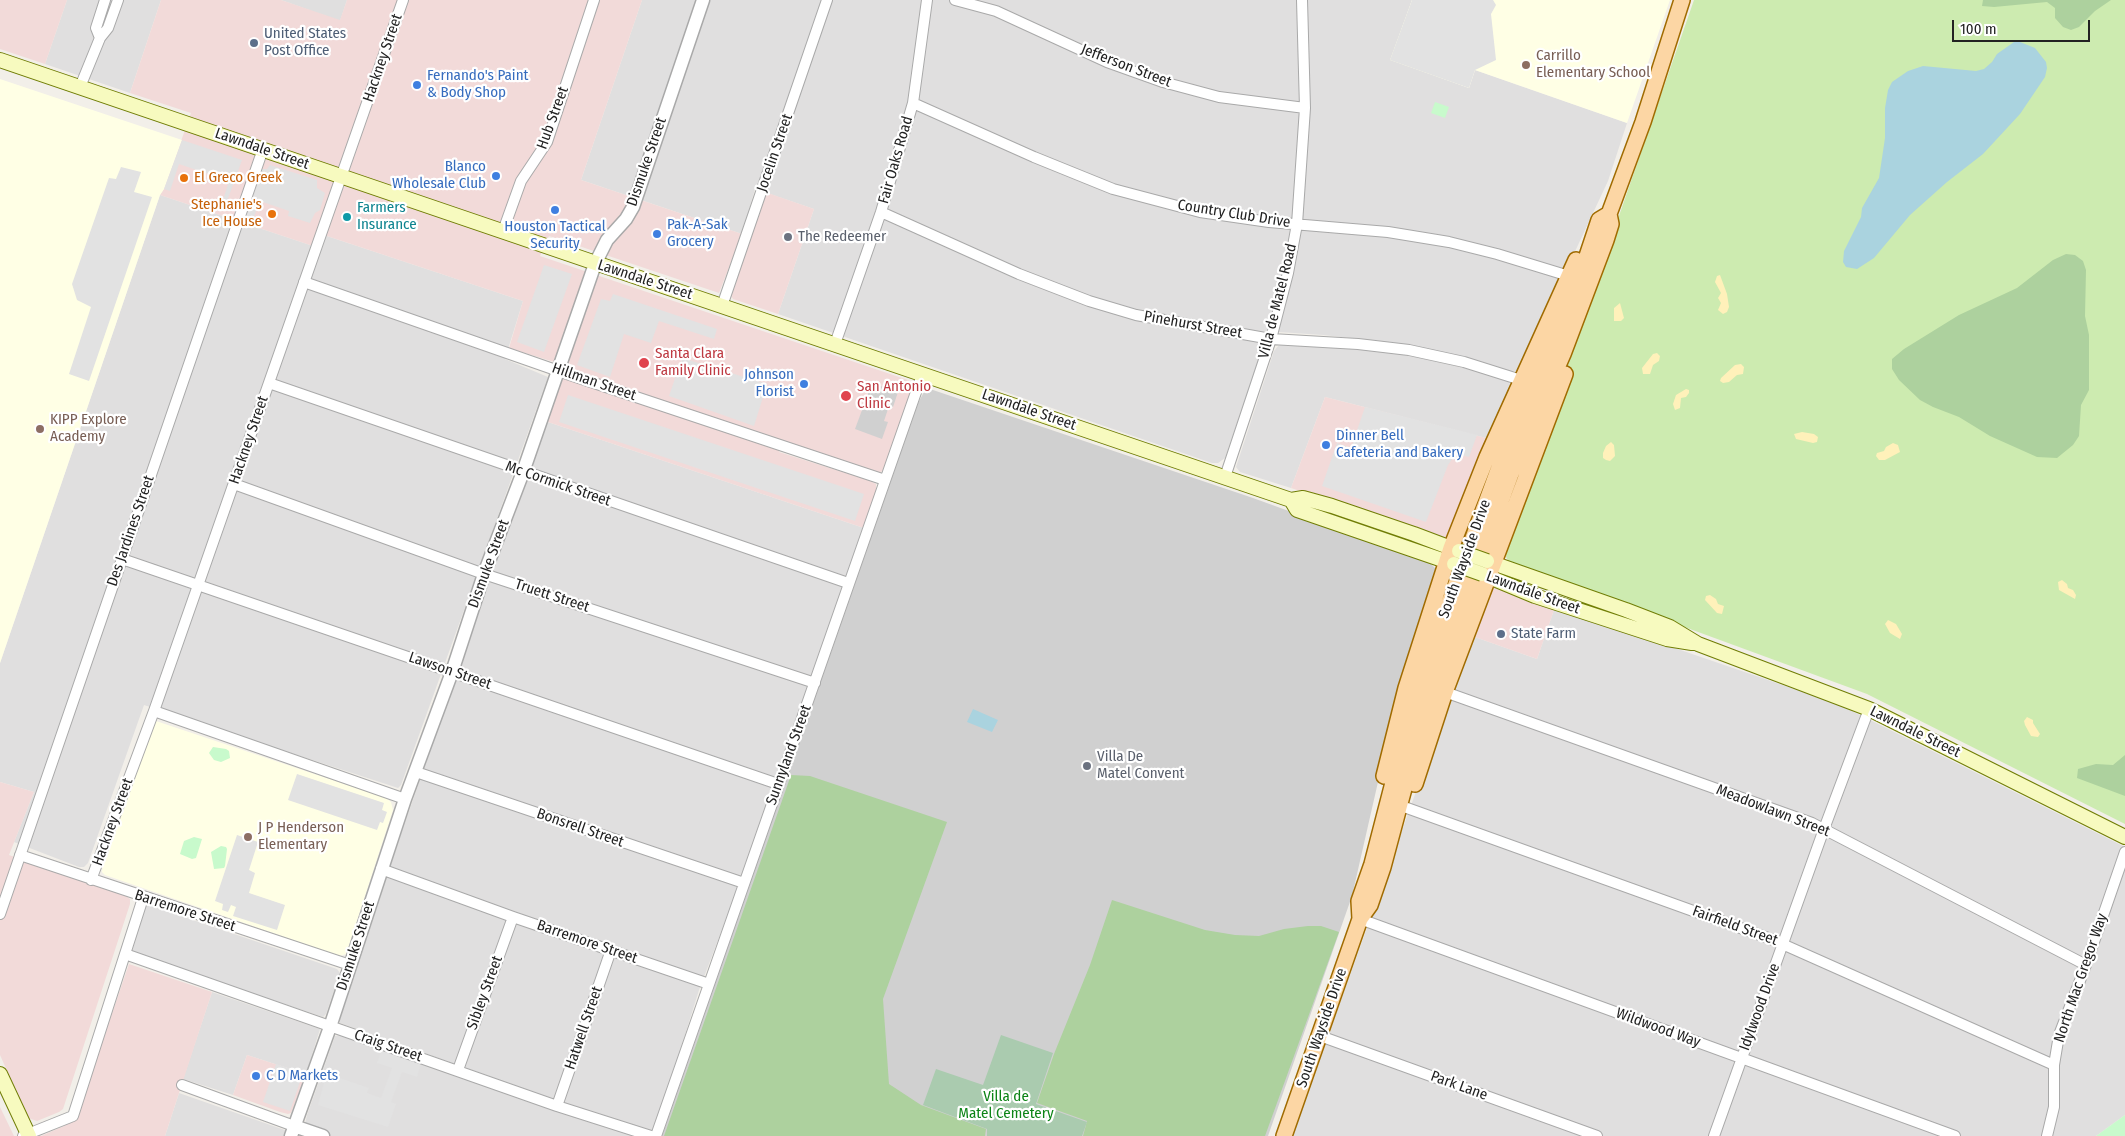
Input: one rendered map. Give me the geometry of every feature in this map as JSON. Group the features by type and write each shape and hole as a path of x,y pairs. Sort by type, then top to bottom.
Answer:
{"main road":[{"name":"South Wayside Drive","path":"1284,1136 1360,920 1370,904 1402,748 1435,641 1501,462 1550,353 1579,280 1601,235 1599,220 1609,214 1643,122 1682,0"},
{"name":"Lawndale Street","path":"0,60 1291,500 1303,498 1332,506 1488,569 1626,610 1670,627 1698,644 1869,709 2125,837"},
{"path":"1377,865 1372,826 1406,688 1487,457 1575,261 1601,235"},
{"path":"1377,865 1399,834 1445,692 1488,569 1590,307 1601,235"},
{"name":"Lawndale Street","path":"1291,500 1297,510 1452,556"},
{"path":"1326,520 1332,506"},
{"name":"Lawndale Street","path":"1488,569 1535,596 1667,639 1698,644"},
{"path":"1621,624 1626,610"},
{"path":"0,1074 27,1135"}],"street":[{"path":"100,38 96,28 105,0"},
{"path":"80,87 100,38 108,28 118,0"},
{"name":"Hackney Street","path":"91,880 154,711 404,0"},
{"name":"Hub Street","path":"502,231 521,181 547,142 594,0"},
{"name":"Dismuke Street","path":"292,1131 330,1026 405,799 452,672 484,574 523,472 595,264 606,240 626,219 633,207 703,0"},
{"name":"Jocelin Street","path":"722,306 827,0"},
{"name":"Fair Oaks Road","path":"835,344 881,212 913,103 927,0"},
{"name":"Jefferson Street","path":"955,0 996,11 1107,62 1163,82 1219,97 1305,108"},
{"name":"Villa de Matel Road","path":"1225,477 1271,339 1288,273 1296,224 1305,108 1302,0"},
{"name":"Country Club Drive","path":"913,103 1034,157 1113,189 1200,212 1296,224 1388,232 1449,242 1497,254 1569,276"},
{"name":"Des Jardines Street","path":"0,914 263,149"},
{"name":"Pinehurst Street","path":"881,212 1019,274 1089,301 1136,315 1271,339 1358,344 1409,350 1464,362 1521,380"},
{"name":"Hillman Street","path":"304,282 885,480"},
{"name":"Sunnyland Street","path":"656,1136 922,374"},
{"name":"Mc Cormick Street","path":"269,383 848,583"},
{"name":"Truett Street","path":"234,484 484,574 815,683"},
{"name":"Lawson Street","path":"122,559 198,583 778,784"},
{"name":"Meadowlawn Street","path":"1445,692 1824,829 2086,965"},
{"name":"Idylwood Drive","path":"1714,1136 1869,709"},
{"path":"154,711 405,799"},
{"name":"Bonsrell Street","path":"416,772 744,883"},
{"name":"Fairfield Street","path":"1408,808 1783,944 2054,1065"},
{"name":"North Mac Gregor Way","path":"2047,1136 2054,1107 2054,1065 2059,1035 2086,965 2125,852"},
{"name":"Barremore Street","path":"20,855 143,898 350,965"},
{"name":"Barremore Street","path":"382,869 513,917 709,984"},
{"path":"27,1135 72,1116 143,898"},
{"name":"Sibley Street","path":"458,1070 513,917"},
{"name":"Wildwood Way","path":"1360,920 1955,1136"},
{"name":"Hatwell Street","path":"557,1106 611,950"},
{"name":"Craig Street","path":"125,954 557,1106 651,1136"},
{"name":"Park Lane","path":"1320,1036 1597,1136"},
{"path":"182,1085 292,1131 323,1136"}],"shaded area":[{"path":"0,0 67,0 45,64 0,49"},
{"path":"67,0 161,0 130,93 45,64"},
{"path":"161,0 281,0 340,20 347,0 642,0 581,180 742,234 719,293 549,236 540,256 908,380 912,383 912,388 884,470 879,473 783,443 779,452 876,484 876,492 864,528 545,421 567,366 509,348 523,301 324,235 319,248 160,195 164,189 191,113 130,93"},
{"path":"281,0 347,0 340,21"},
{"path":"642,0 1412,0 1391,59 1469,88 1475,70 1627,123 1608,181 1519,371 1510,371 1451,354 1404,344 1264,331 1261,351 1225,458 1218,463 1212,463 778,314 814,209 755,189 742,234 581,180"},
{"name":"Carrillo Elementary School","path":"1412,0 1670,0 1627,123 1475,70 1469,88 1390,60"},
{"path":"1412,0 1493,0 1496,5 1491,14 1496,60 1475,70 1469,88 1390,60"},
{"name":"KIPP Explore Academy","path":"0,79 182,140 160,195 0,663"},
{"path":"182,140 242,160 226,204 222,203 229,181 179,164 170,191 164,189"},
{"path":"270,165 317,180 317,188 325,193 320,210 315,213 310,223 288,216 289,211 260,201 252,222 243,219 260,169 267,169"},
{"path":"121,167 141,172 134,192 152,197 89,381 69,374 91,307 77,300 72,284 109,178 116,179"},
{"path":"765,192 814,209 778,314 733,299 730,294"},
{"path":"160,195 319,248 324,235 523,301 505,359 548,377 401,785 398,788 144,705 88,863 84,867 79,867 14,842 34,792 0,782 0,663"},
{"path":"544,265 572,274 544,352 517,342"},
{"path":"613,294 717,329 714,339 659,321 651,343 624,334 610,377 577,365 601,299 610,301"},
{"path":"1295,344 1362,349 1411,356 1465,368 1508,381 1511,386 1490,439 1325,397 1291,488 1240,472 1236,467 1274,351 1279,345"},
{"path":"682,358 767,384 754,426 669,396"},
{"path":"872,383 898,392 893,407 889,406 884,421 888,422 882,439 855,429"},
{"name":"Villa De Matel Convent","path":"930,389 1253,498 1429,562 1436,569 1437,579 1391,725 1352,896 1268,1136 662,1136 918,403 924,392"},
{"path":"568,395 864,494 855,521 559,422"},
{"path":"1325,397 1490,439 1450,536 1445,538 1439,537 1291,488"},
{"path":"1365,407 1477,435 1469,457 1461,455 1453,458 1448,465 1426,522 1322,486 1337,443 1351,448"},
{"path":"545,421 864,528 736,893 699,990 657,1125 651,1131 643,1131 340,1023 401,834"},
{"path":"1496,587 1555,607 1537,659 1472,636 1492,589"},
{"path":"1555,607 1846,708 2125,847 2125,1115 2096,1136 1292,1136 1472,636 1537,659"},
{"name":"J P Henderson Elementary","path":"156,721 386,798 391,802 393,810 346,954 340,956 105,875 102,872 103,863 152,723"},
{"path":"297,774 384,803 382,810 387,812 383,823 380,822 377,830 288,800"},
{"path":"0,782 34,792 9,855 130,899 130,904 63,1109 37,1121 28,1118 0,1055"},
{"path":"237,835 258,842 249,870 255,873 249,893 285,905 277,930 233,916 236,907 231,905 228,912 222,910 223,904 215,901"},
{"path":"146,906 152,906 337,969 340,973 326,1014 323,1017 136,954 132,950 133,944"},
{"path":"129,964 212,992 165,1136 41,1136 64,1126 78,1112"},
{"path":"212,992 320,1029 306,1074 247,1055 233,1095 183,1079"},
{"path":"339,1035 635,1136 302,1136 307,1115 335,1036"},
{"path":"382,1049 421,1063 417,1077 402,1072 391,1102 396,1104 388,1127 318,1105 324,1083 319,1081 322,1072 369,1088 367,1093 381,1098 392,1068 377,1063"},
{"path":"247,1055 306,1074 291,1113 280,1112 233,1095"},
{"path":"276,1064 303,1073 290,1111 263,1102"},
{"path":"179,1093 302,1136 165,1136"},
{"path":"0,1107 14,1136 0,1136"}],"green space":[{"path":"1694,0 2125,0 2125,824 1867,694 1513,564 1507,559 1504,552 1505,544"},
{"path":"1983,0 2111,0 2095,11 2079,27 2071,30 2063,27 2055,18 2055,8 2047,2 1994,7 1982,6"},
{"path":"1435,102 1449,107 1445,118 1431,113"},
{"path":"2066,254 2075,255 2083,261 2086,270 2085,316 2089,335 2089,390 2081,405 2079,436 2073,445 2057,458 2037,457 1990,436 1959,417 1920,400 1899,380 1892,369 1892,359 1904,349 1959,315 2017,288 2053,260"},
{"path":"213,747 226,749 229,751 230,758 221,762 214,760 209,753"},
{"path":"2125,755 2125,796 2077,778 2078,769 2096,764 2113,765"},
{"path":"791,775 810,776 947,822 883,999 889,1084 921,1105 986,1129 985,1136 664,1136"},
{"path":"194,837 202,839 196,858 192,859 180,854 184,841"},
{"path":"221,846 227,849 225,866 224,868 214,869 211,852"},
{"path":"1112,900 1205,930 1235,935 1259,936 1284,929 1308,926 1321,926 1339,932 1265,1136 1083,1136 1087,1121 1037,1103 1054,1054 1090,965"},
{"name":"Villa de Matel Cemetery","path":"1001,1035 1053,1053 1036,1104 1087,1122 1082,1136 987,1136 987,1129 923,1105 936,1069 983,1085"},
{"path":"2125,1115 2125,1136 2096,1136"}],"sand":[{"path":"1720,275 1727,294 1729,307 1727,312 1723,314 1718,310 1721,303 1718,298 1721,293 1715,282 1717,276"},
{"path":"1620,303 1624,318 1621,321 1614,321 1614,308"},
{"path":"1657,353 1660,356 1659,361 1653,365 1650,374 1643,374 1642,368 1653,354"},
{"path":"1741,364 1744,367 1743,374 1737,375 1729,382 1723,383 1720,381 1735,365"},
{"path":"1686,389 1689,390 1689,393 1686,397 1681,398 1680,408 1675,410 1673,404 1676,395"},
{"path":"1802,432 1814,434 1818,437 1817,442 1813,443 1796,439 1794,434"},
{"path":"1611,442 1614,445 1615,456 1610,461 1603,458 1603,453 1606,446"},
{"path":"1893,443 1898,445 1900,452 1885,460 1879,460 1876,456 1877,453 1884,451 1886,447"},
{"path":"2062,580 2067,584 2068,588 2073,590 2076,595 2075,599 2059,590 2058,582"},
{"path":"1710,595 1716,599 1718,604 1724,606 1722,614 1717,613 1705,600 1706,596"},
{"path":"1888,620 1896,624 1902,634 1900,639 1890,633 1885,624"},
{"path":"2027,717 2033,720 2040,734 2038,737 2031,736 2024,721"}],"water":[{"path":"2014,42 2020,42 2035,48 2046,62 2047,68 2045,77 2020,114 1983,154 1947,182 1910,215 1874,258 1857,269 1846,267 1843,262 1844,251 1861,217 1862,208 1879,178 1885,138 1885,108 1888,90 1892,82 1908,71 1923,66 1976,71 1984,69 1997,54"},
{"path":"973,709 998,720 992,732 967,722"}],"place":[{"name":"United States Post Office","path":"254,43"},
{"name":"Carrillo Elementary School","path":"1526,65"},
{"name":"Fernando's Paint & Body Shop","path":"417,85"},
{"name":"Blanco Wholesale Club","path":"496,176"},
{"name":"El Greco Greek","path":"184,178"},
{"name":"Houston Tactical Security","path":"555,210"},
{"name":"Stephanie's Ice House","path":"272,214"},
{"name":"Farmers Insurance","path":"347,217"},
{"name":"Pak-A-Sak Grocery","path":"657,234"},
{"name":"The Redeemer","path":"788,237"},
{"name":"Santa Clara Family Clinic","path":"644,363"},
{"name":"Johnson Florist","path":"804,384"},
{"name":"San Antonio Clinic","path":"846,396"},
{"name":"KIPP Explore Academy","path":"40,429"},
{"name":"Dinner Bell Cafeteria and Bakery","path":"1326,445"},
{"name":"State Farm","path":"1501,634"},
{"name":"Villa De Matel Convent","path":"1087,766"},
{"name":"J P Henderson Elementary","path":"248,837"},
{"name":"C D Markets","path":"256,1076"}]}
